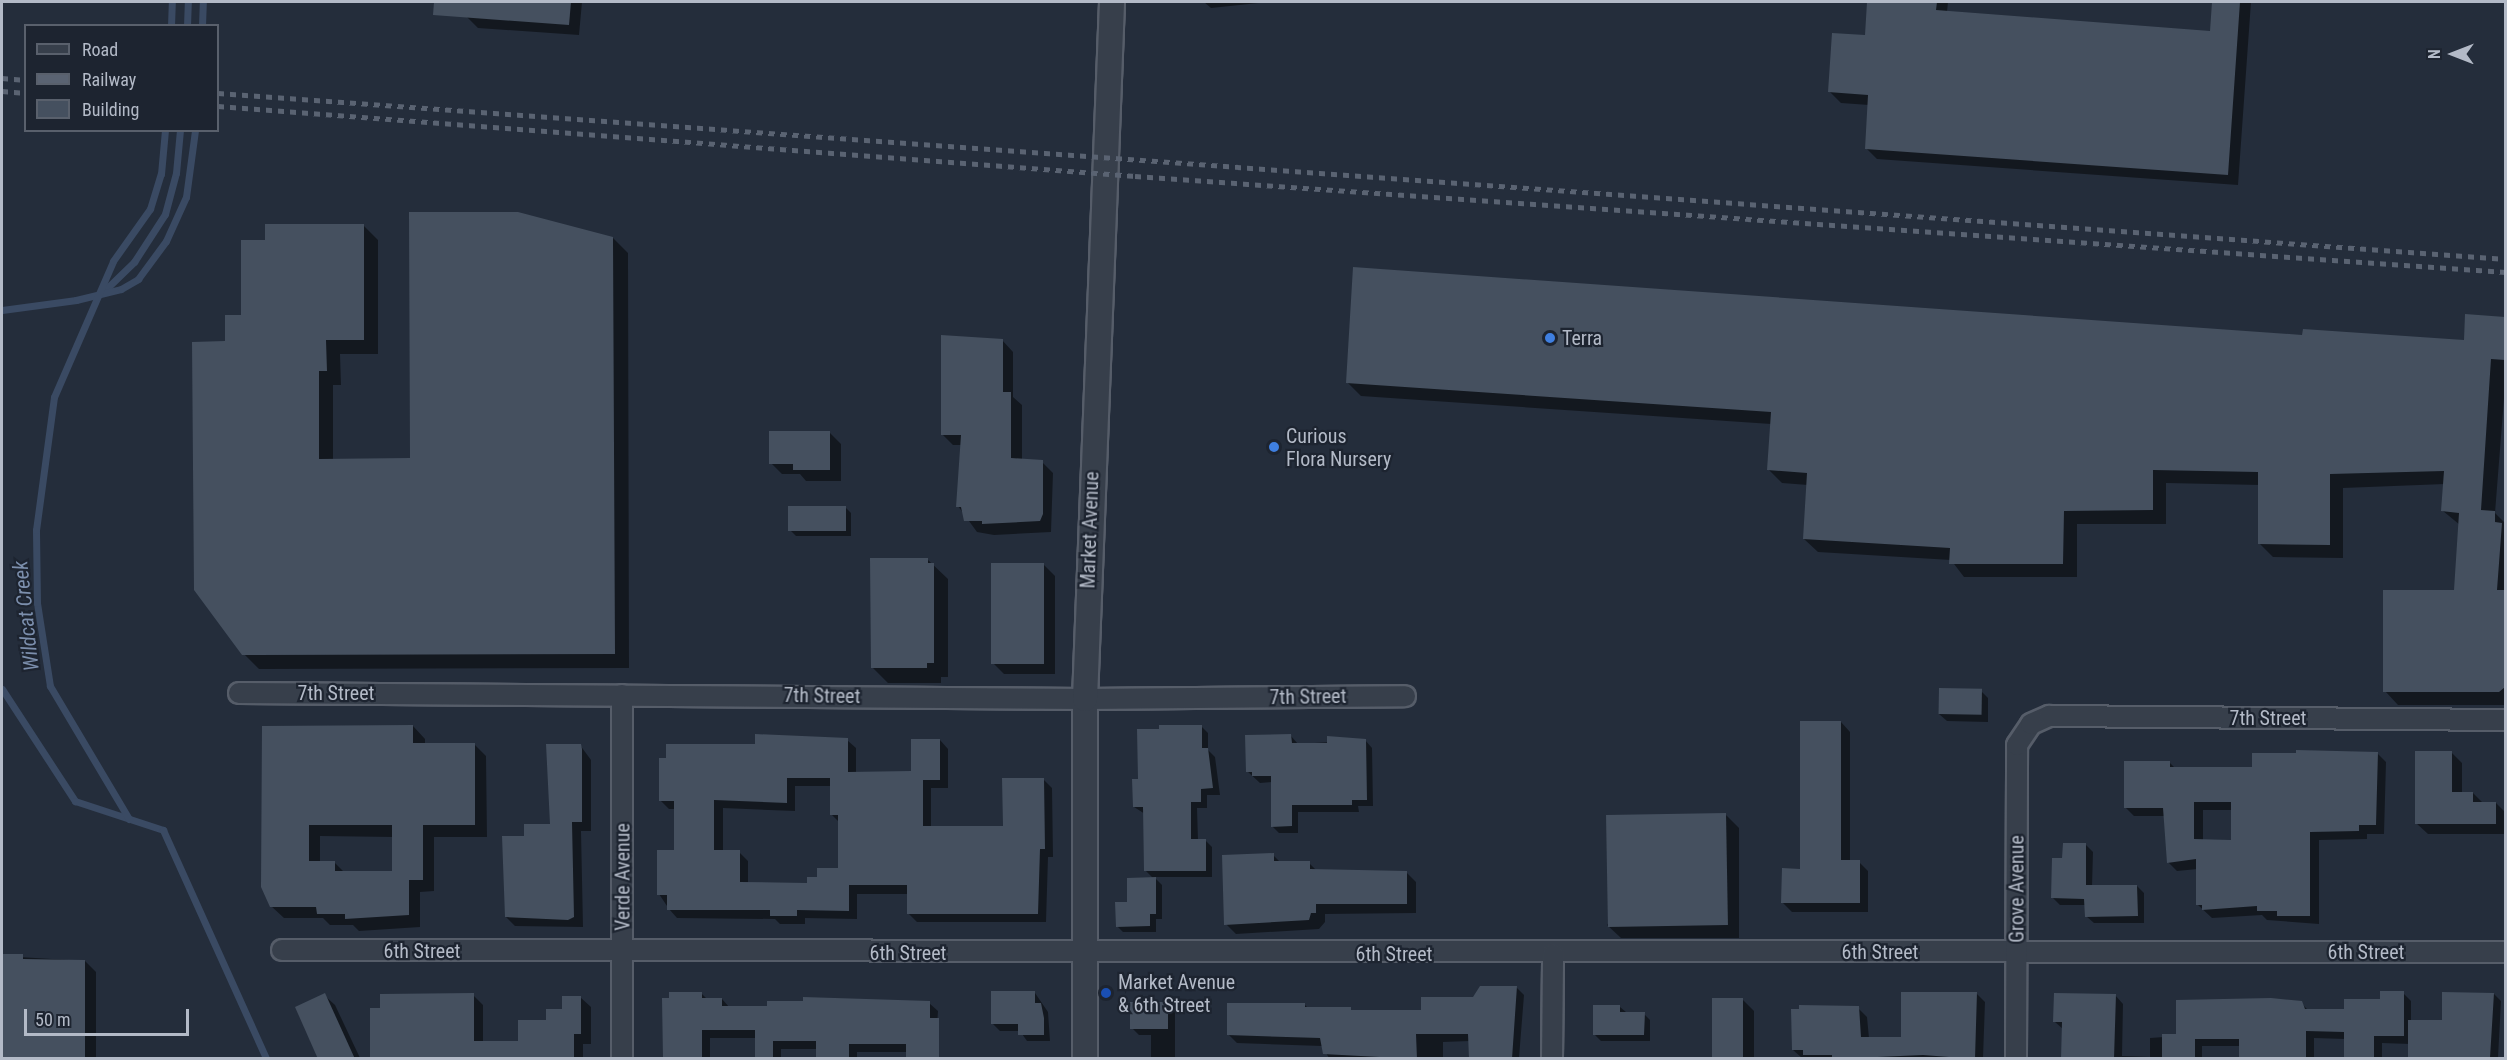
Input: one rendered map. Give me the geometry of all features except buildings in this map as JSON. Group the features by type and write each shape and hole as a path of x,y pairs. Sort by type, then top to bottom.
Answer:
{"street":[{"name":"Market Avenue","path":"1085,1059 1085,699 1112,2"},
{"name":"7th Street","path":"239,693 1085,699 1404,696"},
{"name":"Verde Avenue","path":"622,695 622,1059"},
{"name":"7th Street","path":"2031,724 2049,716 2505,720"},
{"name":"Grove Avenue","path":"2016,1059 2017,745 2031,724"},
{"name":"6th Street","path":"282,950 1085,954 2505,952"},
{"path":"1552,1059 1553,954"}],"waterway":[{"name":"Wildcat Creek","path":"171,24 172,2"},
{"name":"Wildcat Creek","path":"187,24 188,2"},
{"name":"Wildcat Creek","path":"202,24 203,2"},
{"name":"Wildcat Creek","path":"129,819 50,686 37,603 36,530 54,397 113,261 150,209 161,174 165,132"},
{"name":"Wildcat Creek","path":"104,291 134,262 165,214 176,173 180,132"},
{"name":"Wildcat Creek","path":"2,310 76,300 121,289 138,279 166,241 186,197 195,132"},
{"name":"Wildcat Creek","path":"2,689 75,801 163,830 266,1058"}],"railway":[{"path":"2,78 24,80"},
{"path":"2,91 24,93"},
{"path":"219,93 2506,259"},
{"path":"219,106 1135,176 2506,272"}],"place":[{"name":"Terra","path":"1550,338"},
{"name":"Curious Flora Nursery","path":"1274,447"},
{"name":"Market Avenue & 6th Street","path":"1106,993"}]}
